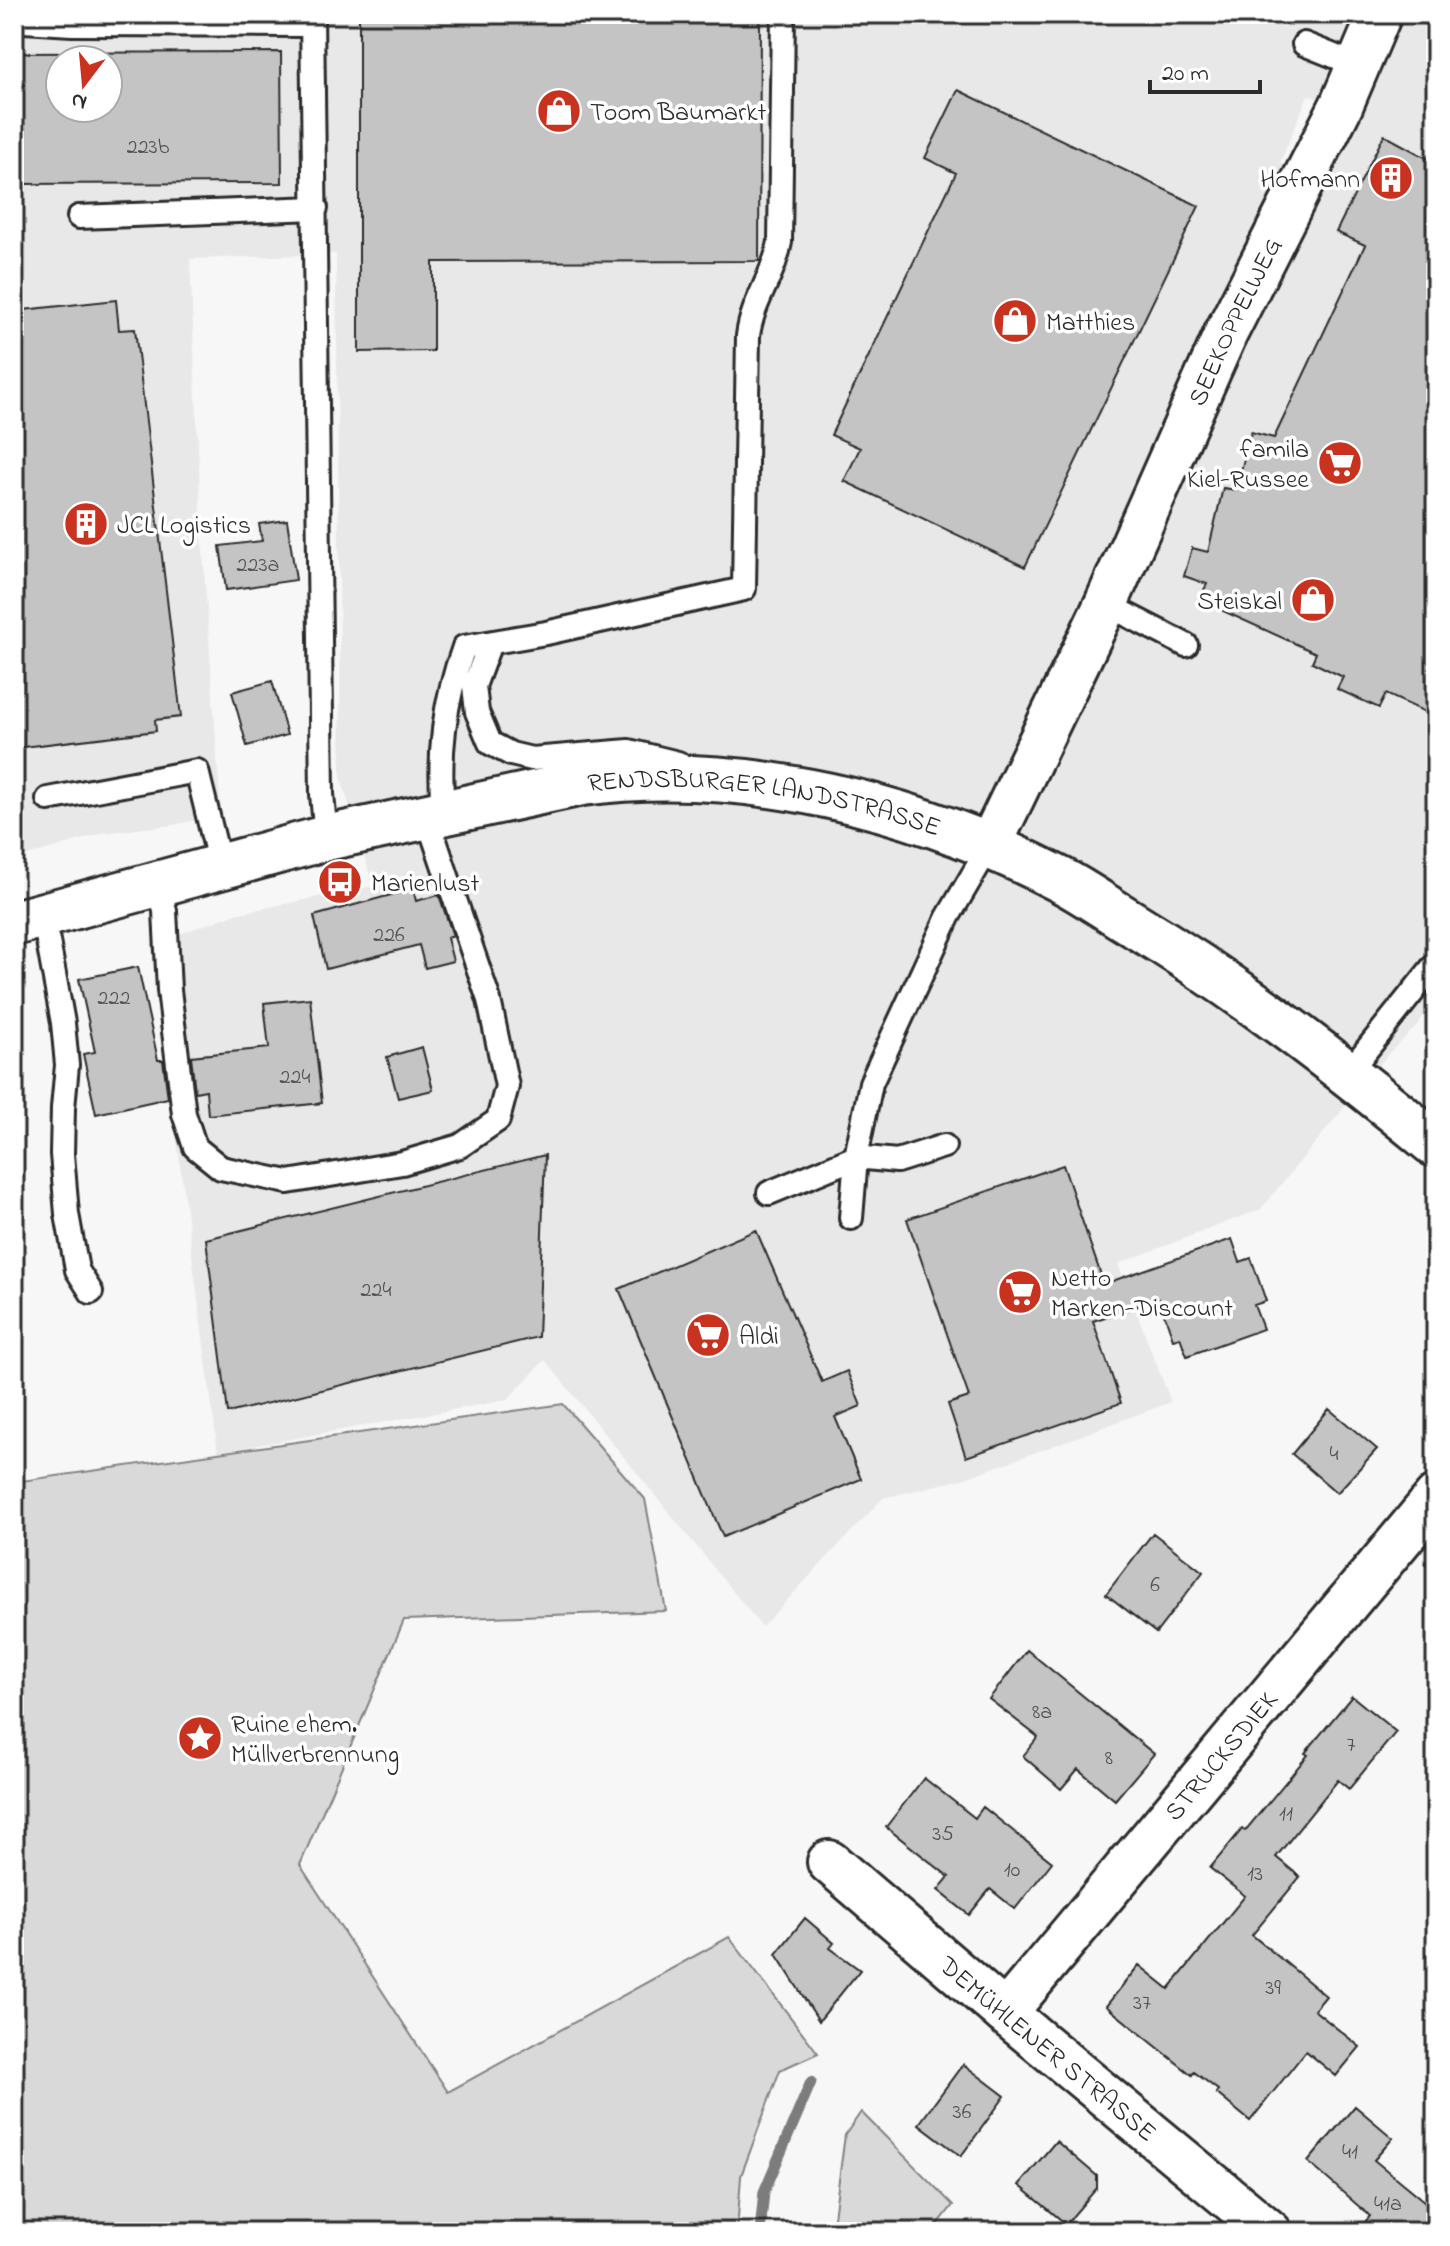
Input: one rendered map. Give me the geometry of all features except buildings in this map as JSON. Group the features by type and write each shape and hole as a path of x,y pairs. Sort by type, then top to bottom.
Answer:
{"street":[{"name":"SEEKOPPELWEG","path":"989,847 1106,604 1226,333 1359,66 1380,14"},
{"name":"RENDSBURGER LANDSTRASSE","path":"29,918 326,838 527,793 617,778 741,780 794,788 879,808 989,847 1062,881 1211,972 1348,1073 1436,1145"},
{"name":"STRUCKSDIEK","path":"1005,2013 1436,1497"},
{"name":"DEMÜHLENER STRASSE","path":"829,1862 1005,2013 1270,2232"}],"lane":[{"path":"21,14 24,21 72,24 312,20 322,794 326,838"},
{"path":"159,882 165,911 169,990 184,1114 195,1147 221,1168 288,1182 402,1163 460,1146 498,1120 507,1086 489,1000 435,814 444,727 456,669 464,647 744,589 748,336 751,313 767,286 780,242 783,14"},
{"path":"1304,44 1359,66"},
{"path":"79,217 316,208"},
{"path":"1106,604 1186,645"},
{"path":"490,643 474,686 477,712 490,743 511,754 532,759 629,751 741,780"},
{"path":"48,799 197,771 220,865"},
{"path":"851,1218 856,1157 871,1083 948,917 989,847"},
{"path":"29,918 63,1023 67,1065 62,1154 67,1214 77,1270 91,1292"},
{"path":"1348,1073 1432,968"},
{"path":"769,1193 856,1157 897,1161 944,1146"}],"shaded area":[{"path":"14,14 1436,14 1436,995 1417,1026 1389,1053 1261,1209 1118,1264 1171,1402 963,1479 883,1498 762,1627 545,1360 507,1400 218,1452 151,944 235,914 373,886 341,777 336,254 190,259 202,536 221,815 172,825 103,833 14,860","holes":["1308,95 1361,115 1326,185 1280,163"]},
{"path":"563,1404 645,1499 666,1611 404,1620 300,1865 448,2092 729,1937 818,2053 780,2070 741,2176 737,2232 14,2232 14,1482"},
{"path":"861,2112 953,2205 932,2232 832,2232 845,2135"}],"waterway":[{"path":"760,2232 764,2192 811,2082"}],"place":[{"name":"Toom Baumarkt","path":"559,111"},
{"name":"Hofmann","path":"1391,178"},
{"name":"Matthies","path":"1015,321"},
{"name":"famila Kiel-Russee","path":"1340,463"},
{"name":"JCL Logistics","path":"86,524"},
{"name":"Steiskal","path":"1313,600"},
{"name":"Marienlust","path":"340,882"},
{"name":"Netto Marken-Discount","path":"1020,1292"},
{"name":"Aldi","path":"708,1335"},
{"name":"Ruine ehem. Müllverbrennung","path":"200,1738"}]}
